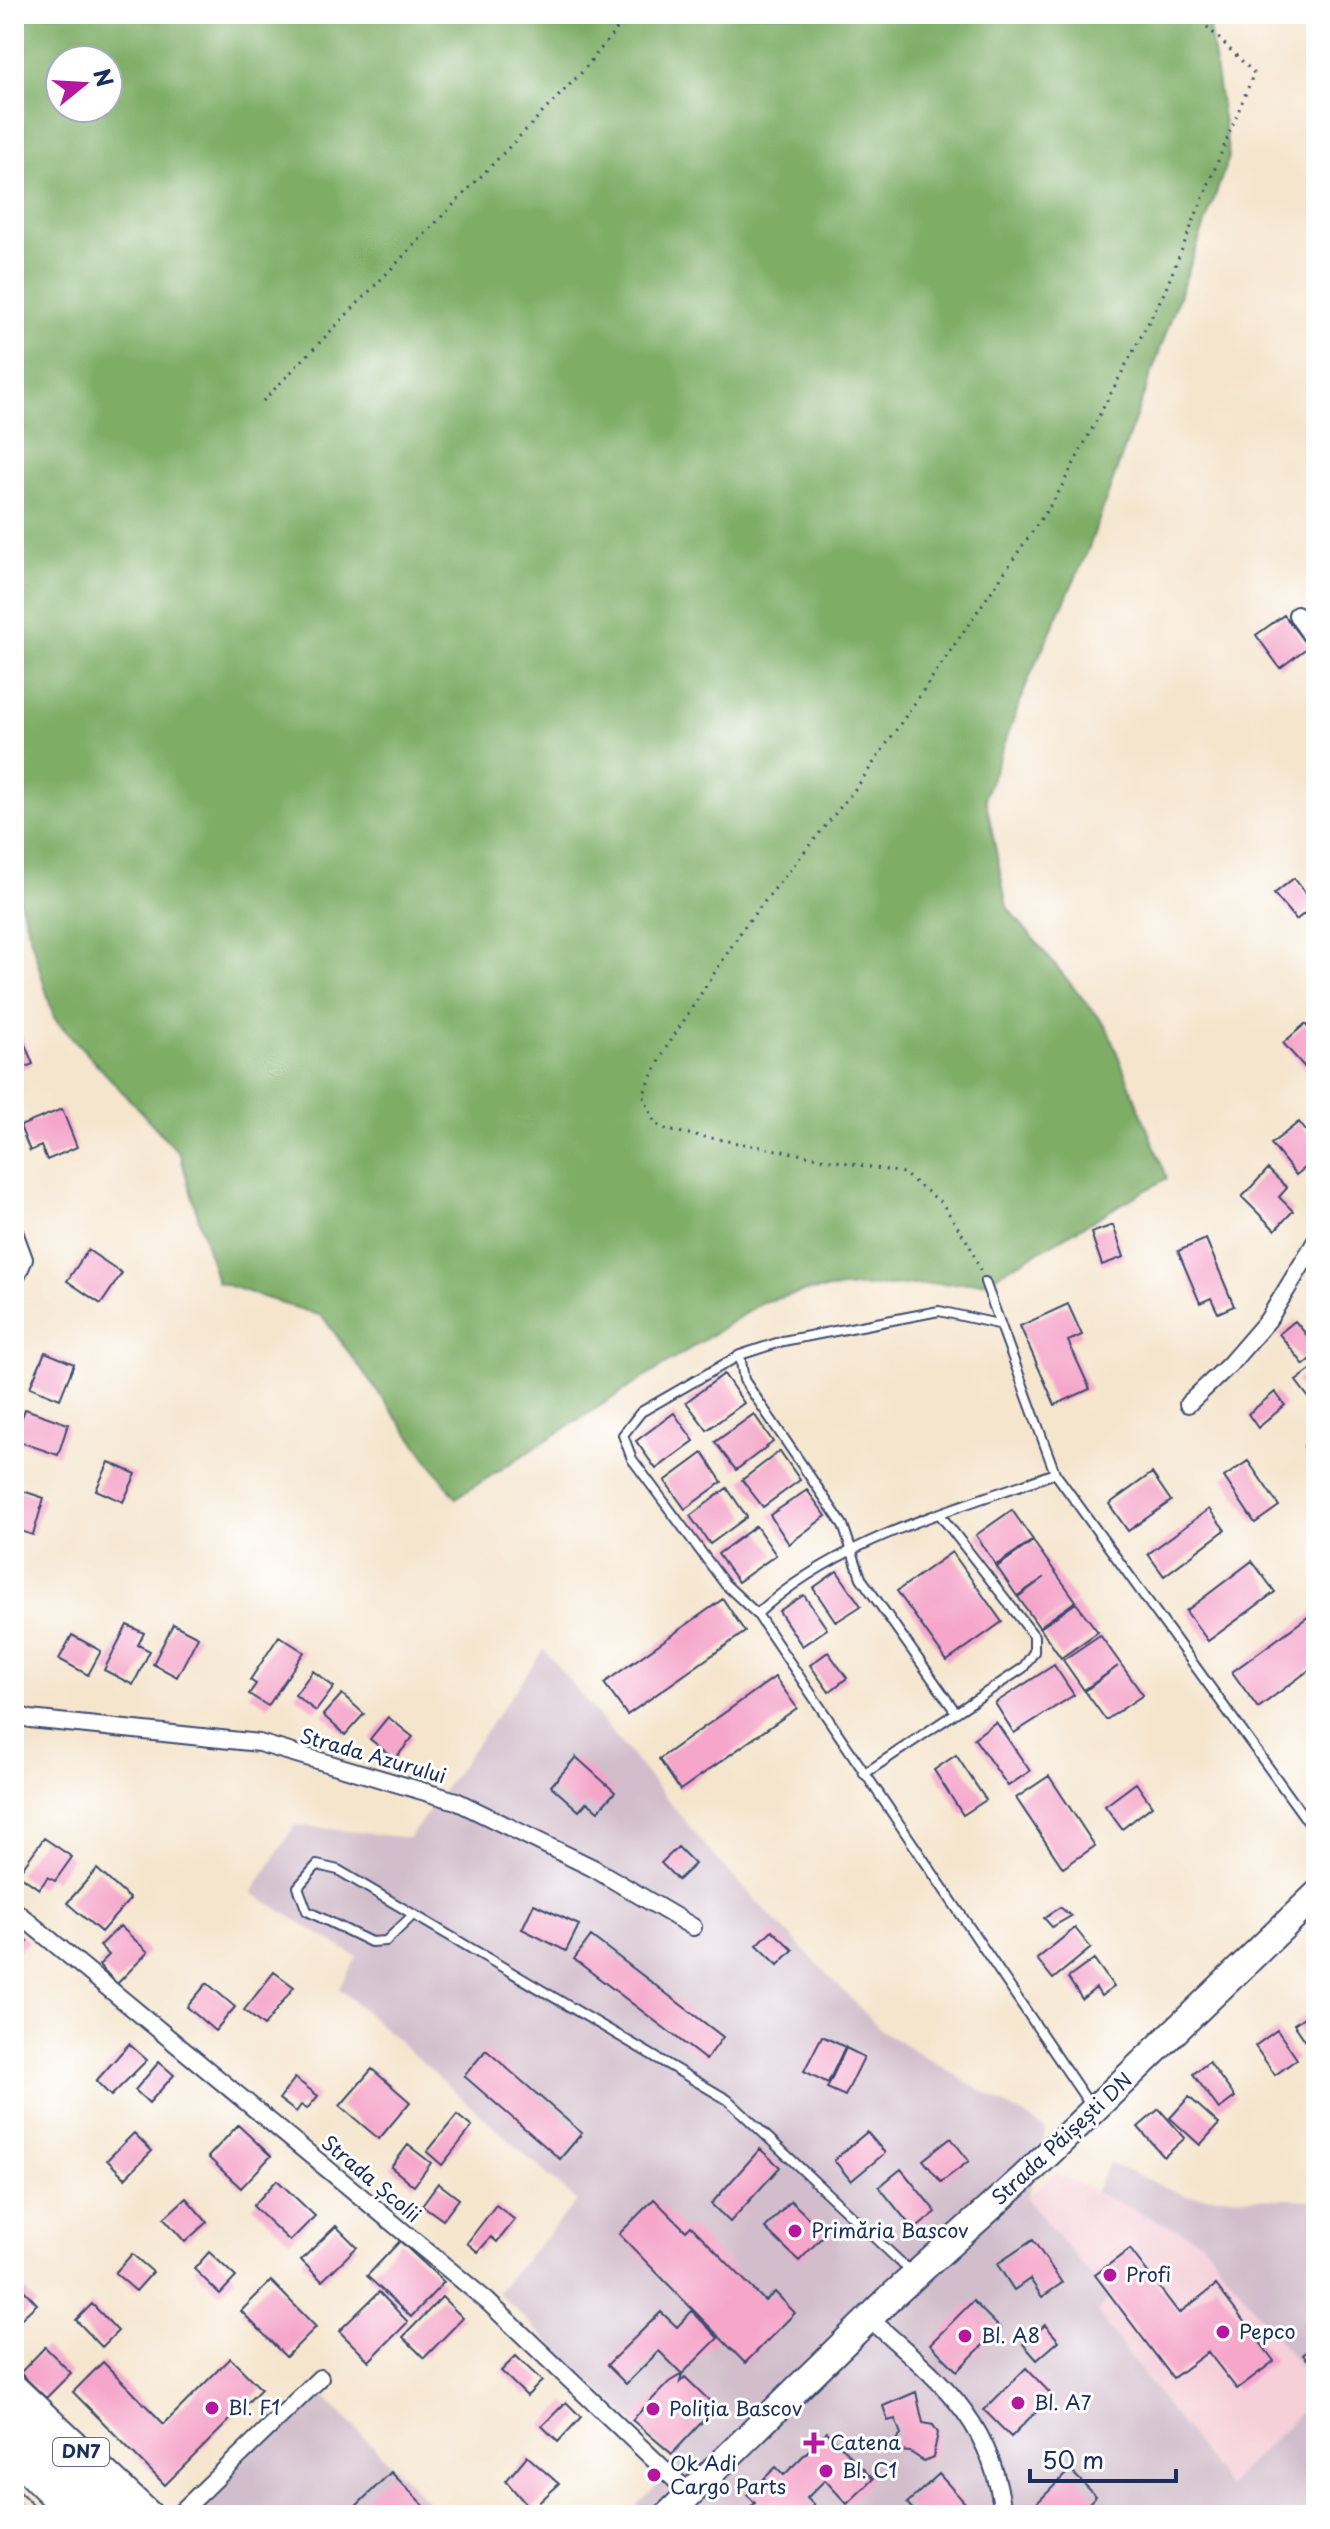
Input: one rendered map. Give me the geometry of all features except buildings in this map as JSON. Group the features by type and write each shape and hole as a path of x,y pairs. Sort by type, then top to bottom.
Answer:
{"highway":[{"name":"DN7","path":"14,2389 148,2515"},
{"name":"DN7","path":"14,2423 110,2515"},
{"name":"DN7","path":"14,2455 74,2515"}],"main road":[{"name":"Strada Păișești DN","path":"668,2515 869,2318 1094,2110 1316,1895"}],"street":[{"path":"1297,615 1316,643"},
{"path":"14,1232 24,1259 14,1282"},
{"path":"1188,1404 1229,1365 1268,1320 1316,1241"},
{"name":"Strada Azurului","path":"14,1714 30,1719 259,1743 456,1801 593,1868 693,1927"},
{"name":"Strada Școlii","path":"14,1910 487,2301 689,2493"},
{"path":"869,2318 942,2383 980,2431 999,2485 1003,2515"},
{"path":"178,2515 320,2378"}],"lane":[{"path":"985,1282 998,1324 1049,1449 1055,1473 1316,1833"},
{"path":"998,1324 939,1311 783,1341 740,1355 641,1412 623,1435 632,1459 725,1584 757,1614 1094,2110"},
{"path":"740,1355 744,1380 843,1525 861,1578 955,1711"},
{"path":"1309,1446 1316,1476"},
{"path":"757,1614 789,1584 852,1548 1055,1473"},
{"path":"864,1774 1023,1668 1034,1652 1034,1636 941,1516"},
{"path":"413,1915 386,1941 371,1942 307,1911 298,1887 317,1865 338,1870 728,2100 914,2275"}],"path":[{"path":"263,401 581,73 629,14"},
{"path":"985,1282 970,1246 942,1203 903,1173 667,1130 655,1123 643,1095 666,1048 744,927 859,784 1047,510 1164,293 1254,73 1194,14"}],"shaded area":[{"path":"544,1650 718,1861 882,2031 1046,2129 1027,2199 1110,2298 1097,2312 1228,2486 1316,2396 1316,2515 627,2515 678,2465 497,2292 577,2201 339,1988 357,1957 252,1893 295,1825 409,1838"},
{"path":"1109,2163 1186,2196 1316,2200 1316,2388 1202,2241 1095,2192"},
{"path":"1056,2173 1208,2242 1316,2388 1316,2396 1229,2486 1097,2311 1110,2298 1026,2198"},
{"path":"317,2389 441,2515 186,2515"}],"green space":[{"path":"14,14 1207,14 1229,157 1088,550 1029,678 985,796 1007,907 1107,1028 1167,1178 985,1282 806,1291 763,1302 456,1498 322,1316 217,1282 180,1154 54,1018 14,881"}],"place":[{"name":"Primăria Bascov","path":"795,2231"},
{"name":"Profi","path":"1110,2275"},
{"name":"Pepco","path":"1223,2332"},
{"name":"Bl. A8","path":"965,2336"},
{"name":"Bl. A7","path":"1018,2403"},
{"name":"Bl. F1","path":"212,2408"},
{"name":"Poliția Bascov","path":"653,2409"},
{"name":"Catena","path":"814,2443"},
{"name":"Bl. C1","path":"826,2471"},
{"name":"Ok Adi Cargo Parts","path":"654,2475"}]}
